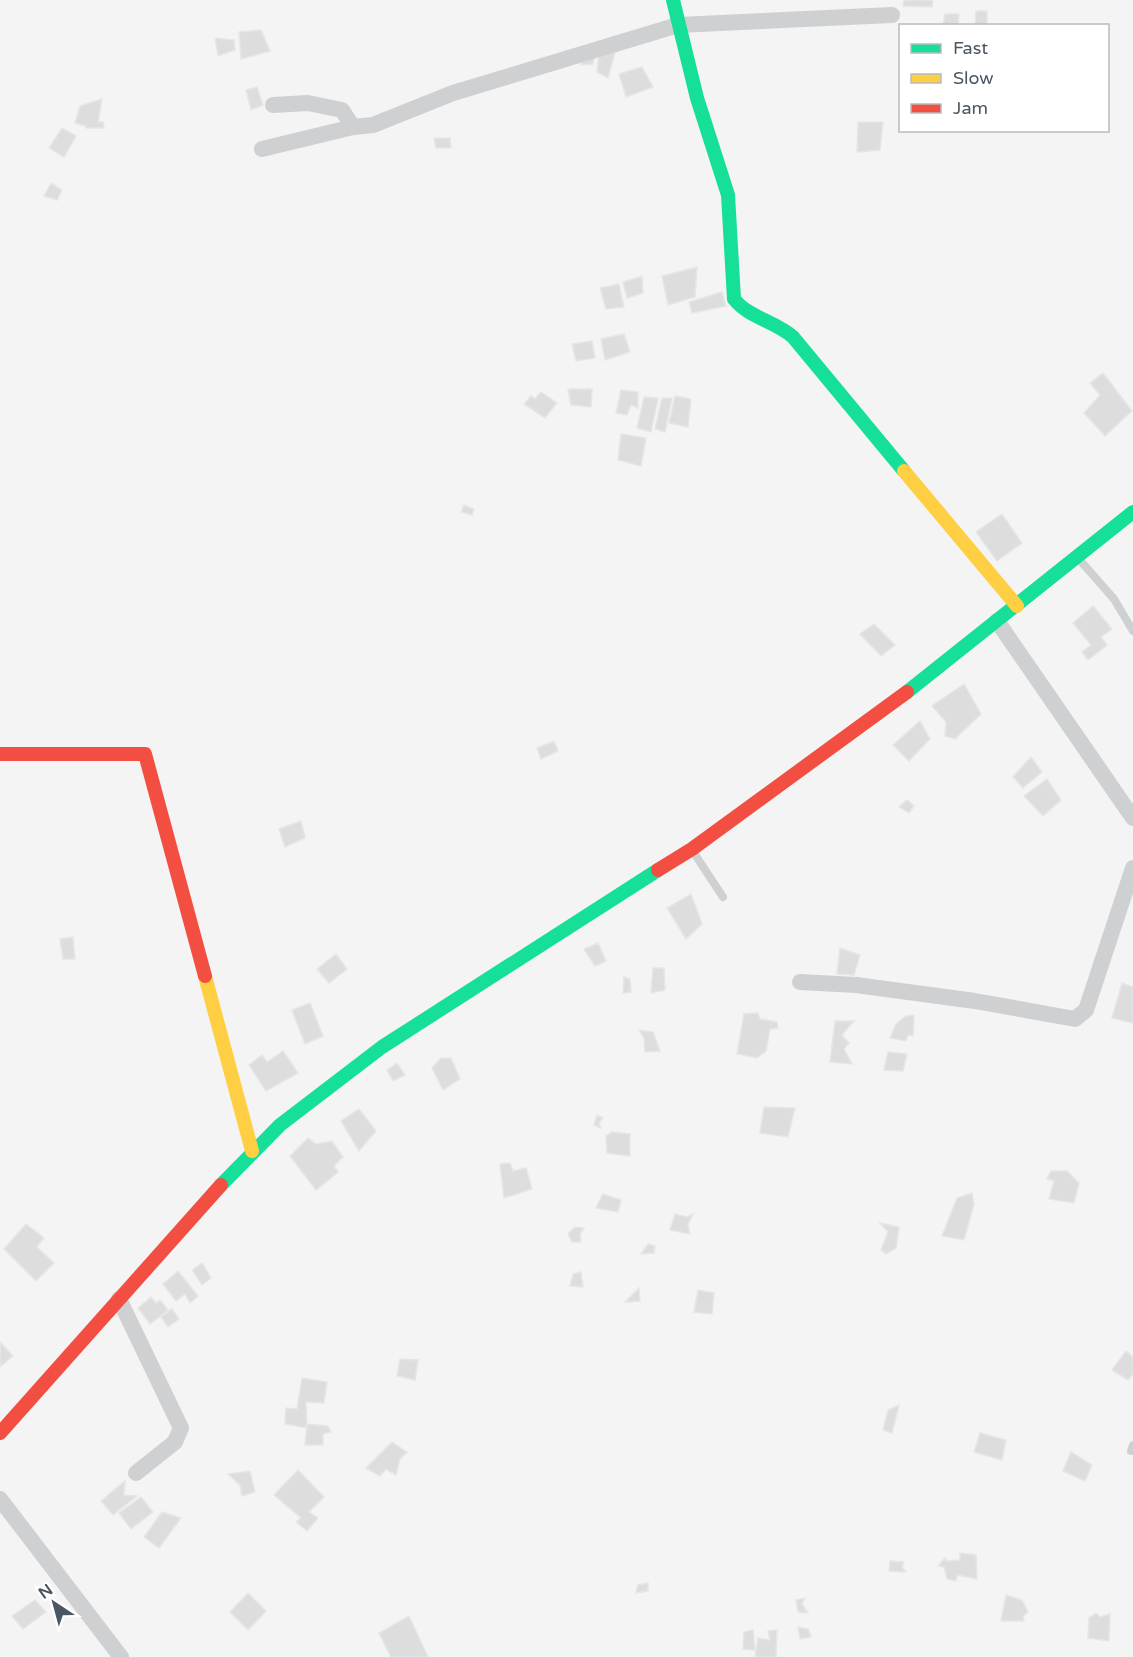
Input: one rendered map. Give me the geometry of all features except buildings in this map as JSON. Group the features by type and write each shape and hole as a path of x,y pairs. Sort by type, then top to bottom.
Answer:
{"street":[{"path":"674,0 678,25 728,195 731,214 734,299 739,308 777,324 793,337 1017,606"},
{"path":"262,149 353,127 373,125 453,93 678,25 892,15"},
{"path":"273,105 308,103 342,110 353,127"},
{"path":"0,1433 252,1151 280,1125 382,1047 692,849 902,696 1133,512"},
{"path":"997,621 1133,818"},
{"path":"0,754 146,754 252,1151"},
{"path":"800,982 856,985 953,998 1075,1019 1086,1010 1133,868"},
{"path":"118,1299 181,1428 175,1442 136,1473"},
{"path":"0,1499 121,1657"}],"lane":[{"path":"1077,558 1114,599 1133,631"},
{"path":"692,849 723,897"}],"traffic: fast":[{"path":"673,0 697,98 728,195 734,299 747,311 793,337 904,471"},
{"path":"907,692 1133,512"},
{"path":"221,1185 280,1125 382,1047 658,870"}],"traffic: slow":[{"path":"904,471 1017,606"},
{"path":"205,976 252,1151"}],"traffic: jam":[{"path":"658,870 692,849 907,692"},
{"path":"0,754 145,754 205,976"},
{"path":"0,1433 221,1185"}]}
